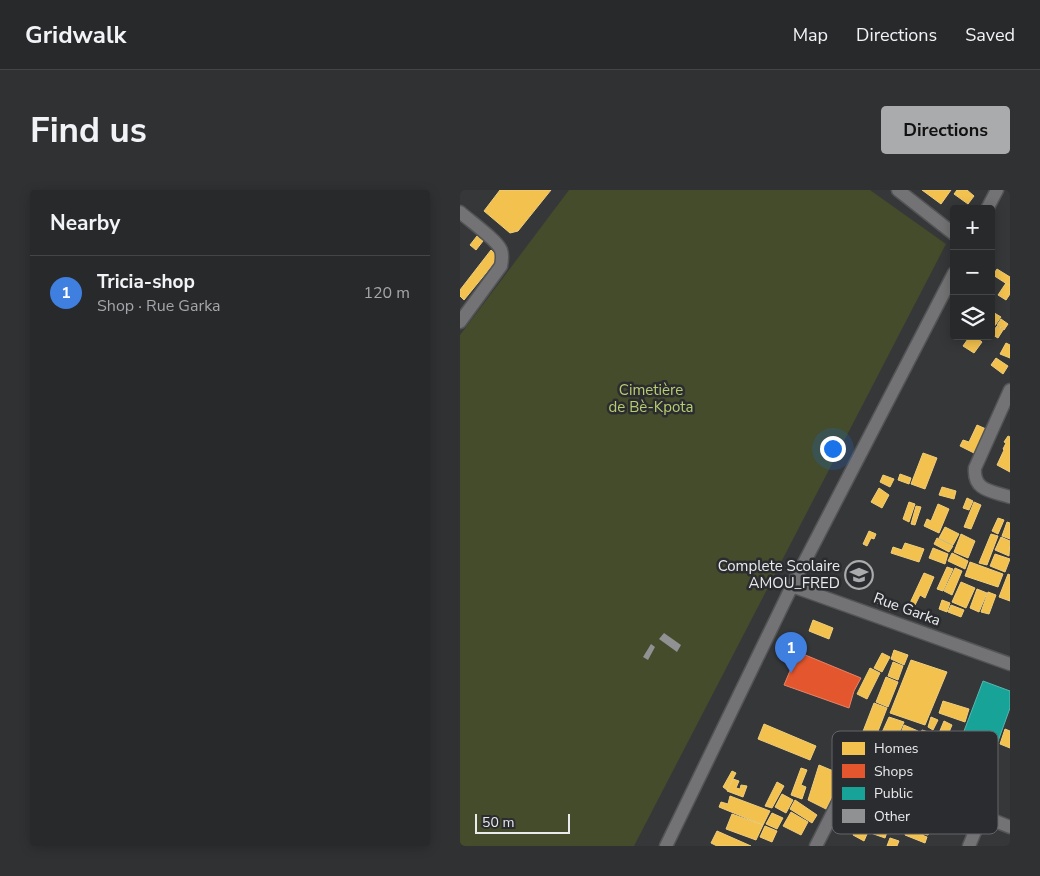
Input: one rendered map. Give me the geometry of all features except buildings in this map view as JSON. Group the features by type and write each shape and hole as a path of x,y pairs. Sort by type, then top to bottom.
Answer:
{"street":[{"path":"898,190 950,231"},
{"path":"989,205 996,190"},
{"path":"460,212 497,244 502,251 501,266 460,322"},
{"path":"666,846 792,586 950,281"},
{"path":"1010,390 975,468 974,476 977,483 984,488 1010,497"},
{"name":"Rue Garka","path":"792,586 1010,664"},
{"path":"816,846 832,814"},
{"path":"998,823 1010,827"},
{"path":"969,846 974,834"}],"green space":[{"name":"Cimetière de Bè-Kpota","path":"569,190 870,190 946,244 634,846 460,846 460,335"}],"place":[{"name":"Complete Scolaire AMOU_FRED","path":"859,575"},
{"name":"Tricia-shop","path":"791,673"}]}
